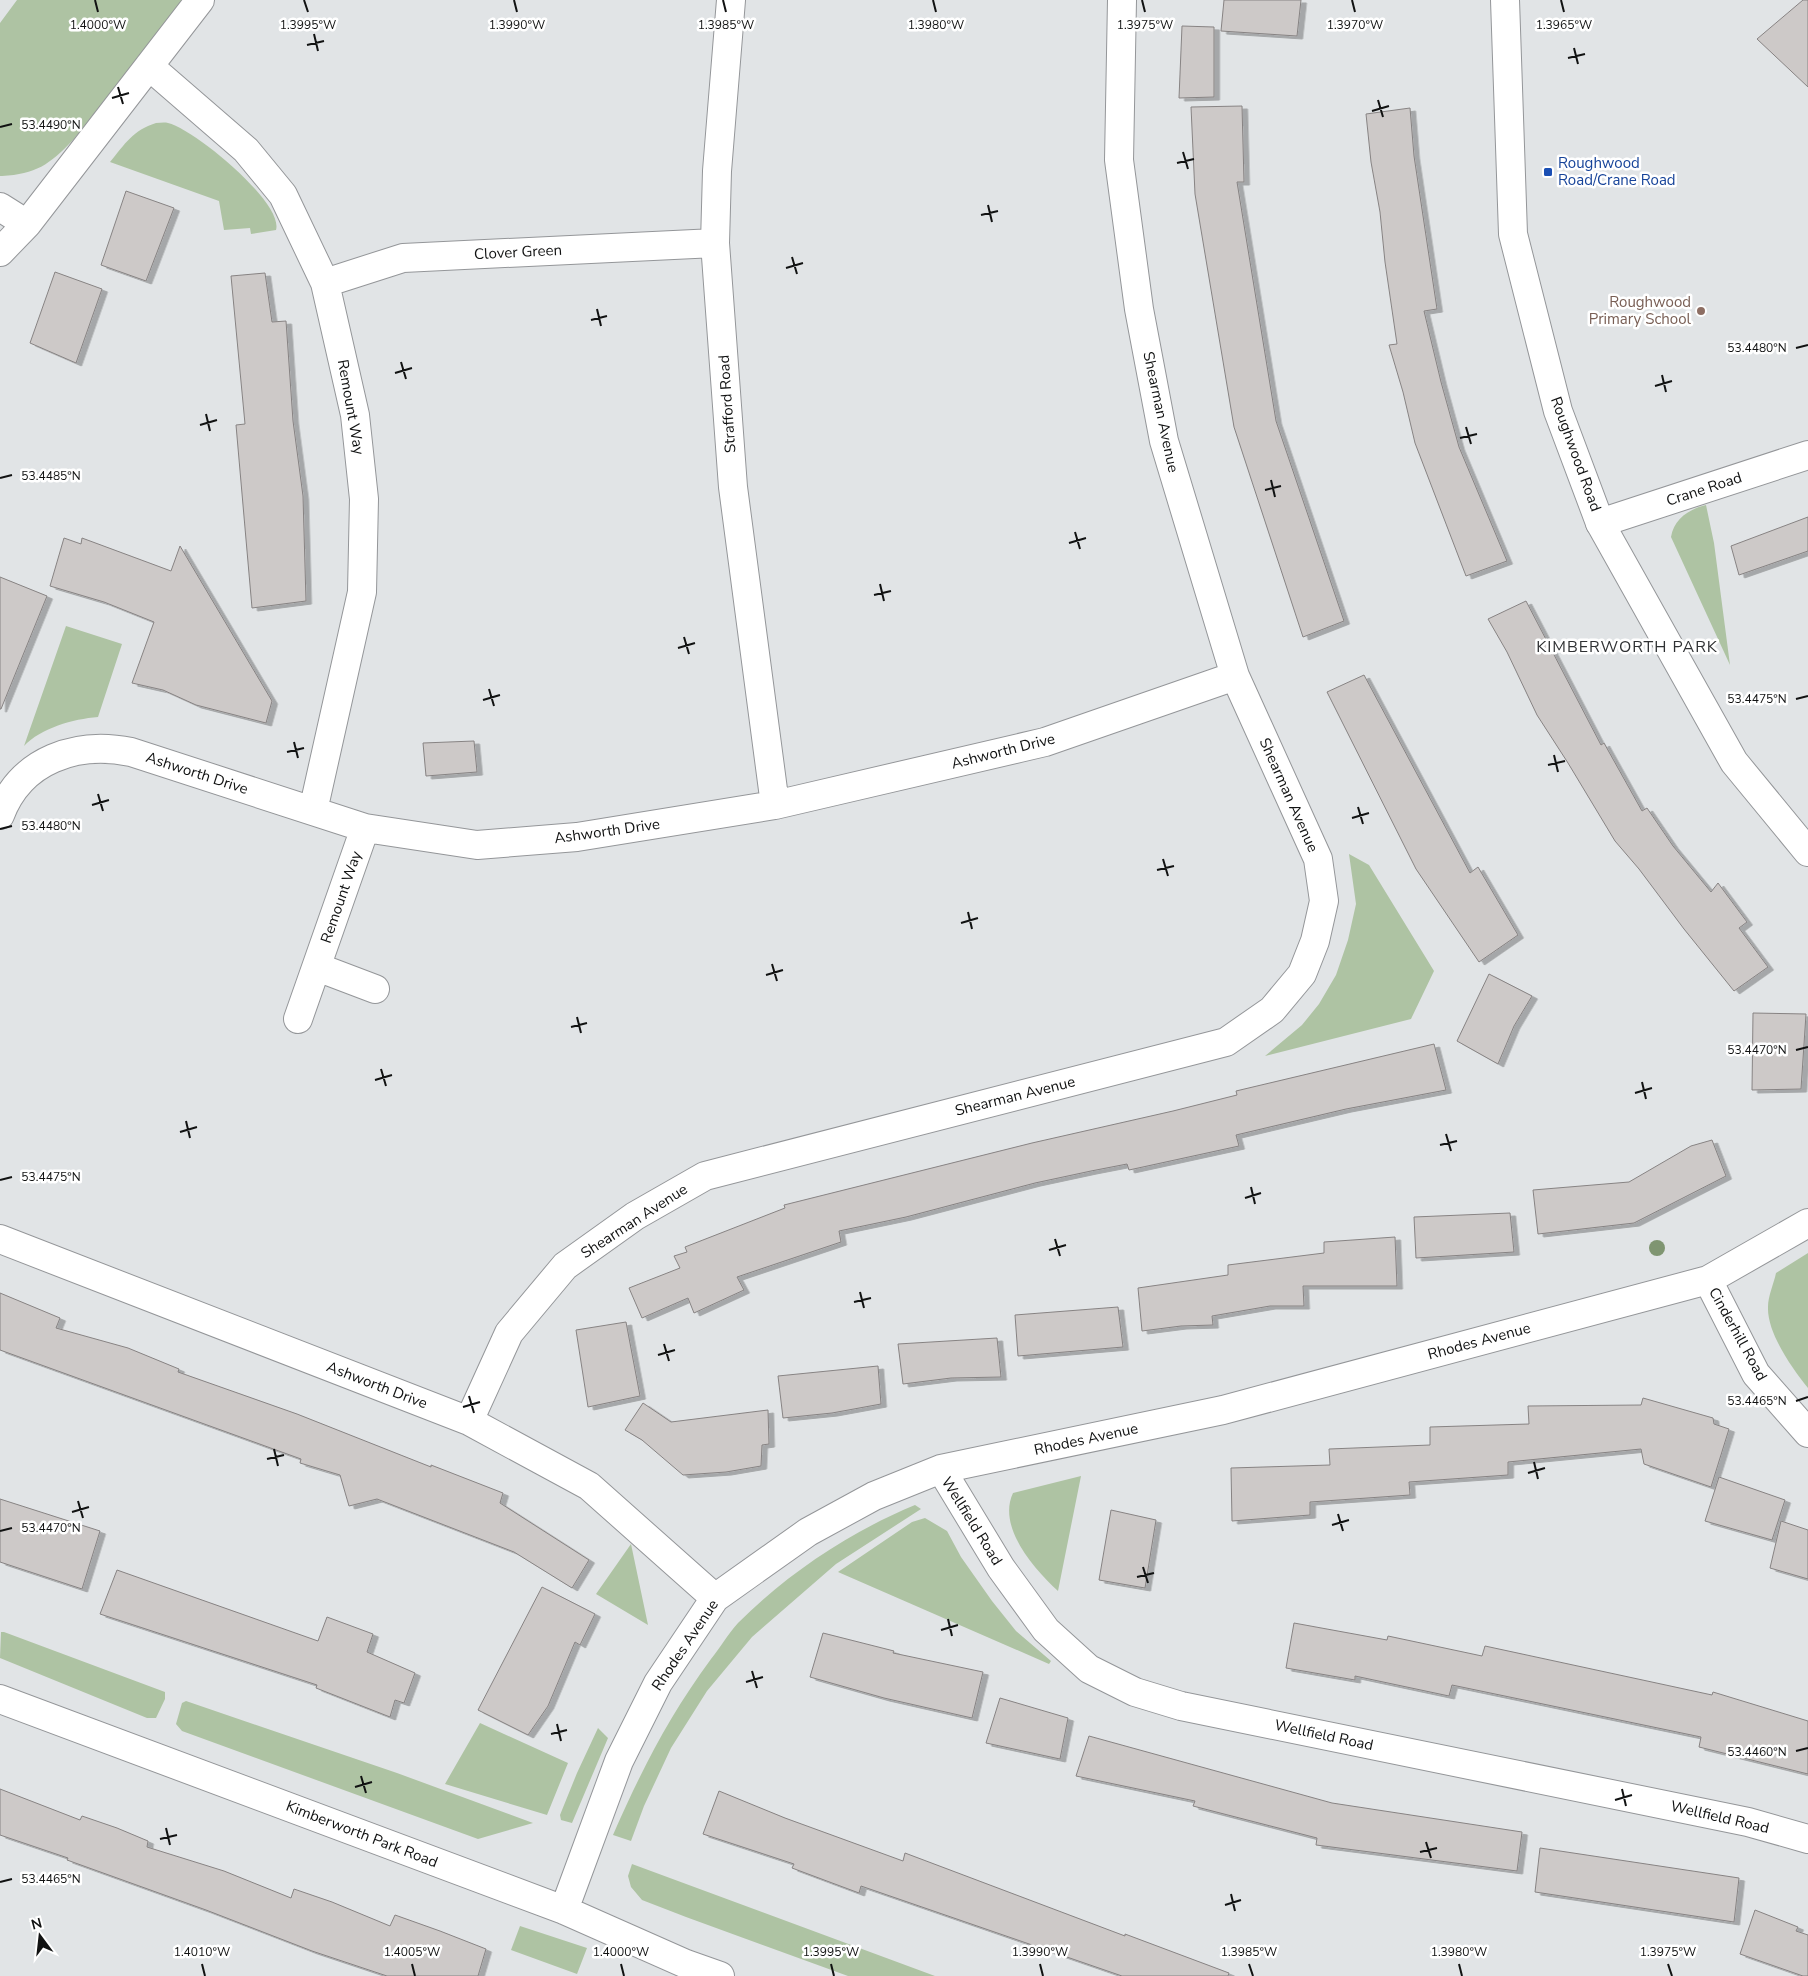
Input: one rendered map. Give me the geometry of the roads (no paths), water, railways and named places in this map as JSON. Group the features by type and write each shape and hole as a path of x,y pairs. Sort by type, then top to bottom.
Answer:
{"street":[{"path":"0,252 27,224 200,0"},
{"name":"Strafford Road","path":"731,0 717,171 715,243 733,487 775,805"},
{"name":"Shearman Avenue","path":"469,1421 509,1333 565,1266 635,1216 705,1176 1226,1042 1272,1010 1302,974 1315,941 1324,900 1318,859 1236,676 1164,441 1139,308 1118,160 1122,0"},
{"name":"Roughwood Road","path":"1505,0 1513,234 1558,411 1600,523 1734,762 1808,852"},
{"name":"Remount Way","path":"149,66 246,150 283,195 325,283 355,416 364,499 362,592 313,810"},
{"path":"0,207 27,224"},
{"name":"Clover Green","path":"325,283 403,258 715,243"},
{"name":"Crane Road","path":"1600,523 1808,455"},
{"name":"Ashworth Drive","path":"0,815 5,801 23,780 42,764 62,754 86,748 110,748 131,752 365,828 477,845 577,837 775,805 1045,742 1236,676"},
{"name":"Remount Way","path":"298,1019 365,828"},
{"path":"317,967 375,989"},
{"name":"Rhodes Avenue","path":"564,1910 619,1761 658,1683 715,1598 808,1532 874,1496 940,1469 1223,1410 1708,1280 1808,1223"},
{"name":"Ashworth Drive","path":"0,1239 469,1421 589,1486 715,1598"},
{"name":"Cinderhill Road","path":"1708,1280 1756,1374 1808,1433"},
{"name":"Wellfield Road","path":"940,1469 1001,1568 1046,1630 1089,1669 1135,1692 1190,1708 1748,1822 1808,1839"},
{"name":"Kimberworth Park Road","path":"0,1699 564,1910 684,1970 720,1976"}],"place":[{"name":"Roughwood Road/Crane Road","path":"1548,172"},
{"name":"Roughwood Primary School","path":"1701,311"}],"district":[{"name":"KIMBERWORTH PARK","path":"1627,647"}]}
